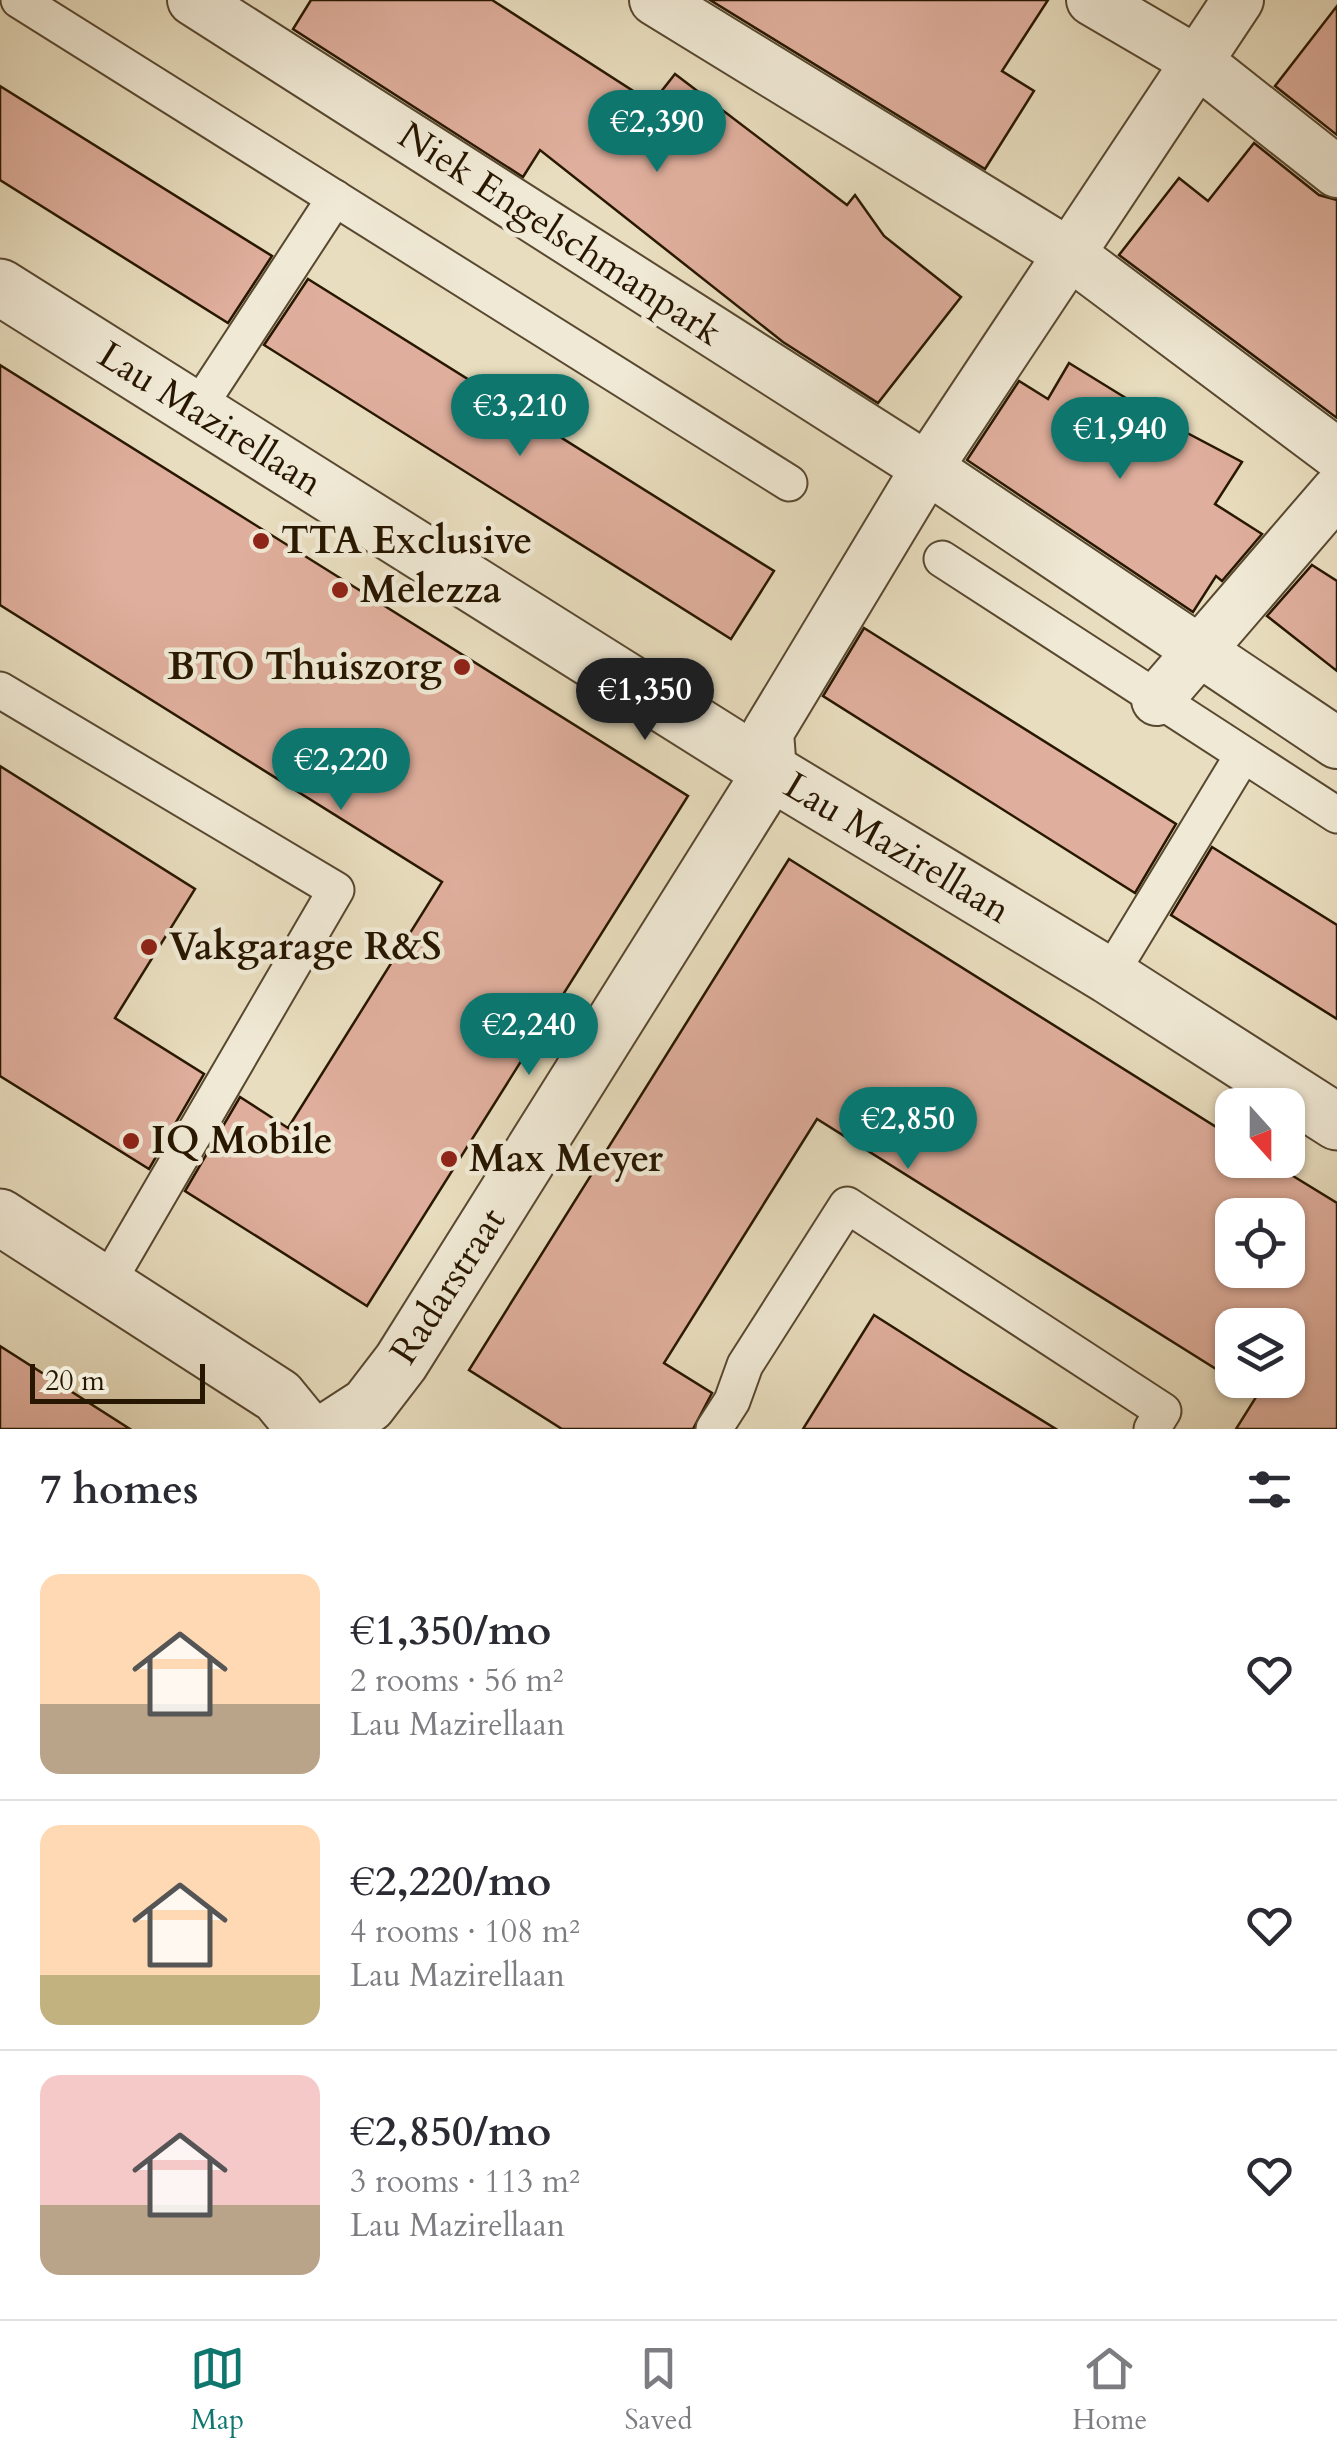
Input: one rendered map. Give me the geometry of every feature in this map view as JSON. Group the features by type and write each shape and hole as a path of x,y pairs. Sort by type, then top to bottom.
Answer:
{"street":[{"name":"Niek Engelschmanpark","path":"193,0 927,468 1337,743"},
{"path":"655,0 1071,255 1337,454"},
{"path":"1092,0 1198,62 1337,172"},
{"path":"771,772 768,732 927,468 1238,0"},
{"name":"Lau Mazirellaan","path":"0,287 1337,1122"},
{"path":"1157,700 1337,491"},
{"name":"Radarstraat","path":"331,1429 368,1405 401,1362 771,772"},
{"path":"0,1216 278,1396 305,1429"}],"lane":[{"path":"19,0 789,484"},
{"path":"197,409 335,198"},
{"path":"942,559 1337,816"},
{"path":"0,690 336,890 106,1285"},
{"path":"1108,976 1243,755"},
{"path":"714,1429 732,1401 745,1365 848,1205 1164,1412 1152,1429"}],"building":[{"path":"311,0 492,0 652,103 675,74 847,205 855,195 884,236 961,297 878,403 783,342 540,150 523,177 293,29"},
{"path":"710,0 1048,0 1002,71 1034,91 985,169"},
{"path":"1337,6 1337,135 1275,86"},
{"path":"0,86 272,256 228,323 0,180"},
{"path":"1254,143 1319,195 1337,200 1337,418 1119,255 1179,178 1208,201"},
{"path":"308,279 774,571 731,639 264,345"},
{"path":"1069,363 1155,416 1242,462 1215,504 1262,534 1222,581 1216,576 1193,612 967,460 1019,381 1048,399"},
{"path":"0,365 688,796 367,1306 185,1191 240,1097 288,1128 442,882 0,605"},
{"path":"1312,565 1337,581 1337,671 1267,616"},
{"path":"864,628 1176,824 1135,893 823,696"},
{"path":"0,766 195,889 115,1018 204,1074 149,1169 0,1076"},
{"path":"1212,847 1337,925 1337,1019 1171,915"},
{"path":"789,859 1215,1126 1215,1178 1296,1178 1337,1203 1337,1429 1236,1429 1255,1398 1305,1398 1305,1308 1215,1308 1215,1368 817,1119 664,1363 712,1393 693,1429 562,1429 469,1370"},
{"path":"874,1315 962,1371 1056,1429 803,1429"},
{"path":"0,1346 130,1429 0,1429"}],"place":[{"name":"TTA Exclusive","path":"261,541"},
{"name":"Melezza","path":"340,590"},
{"name":"BTO Thuiszorg","path":"462,667"},
{"name":"Vakgarage R&S","path":"149,947"},
{"name":"IQ Mobile","path":"131,1141"},
{"name":"Max Meyer","path":"449,1159"}]}
